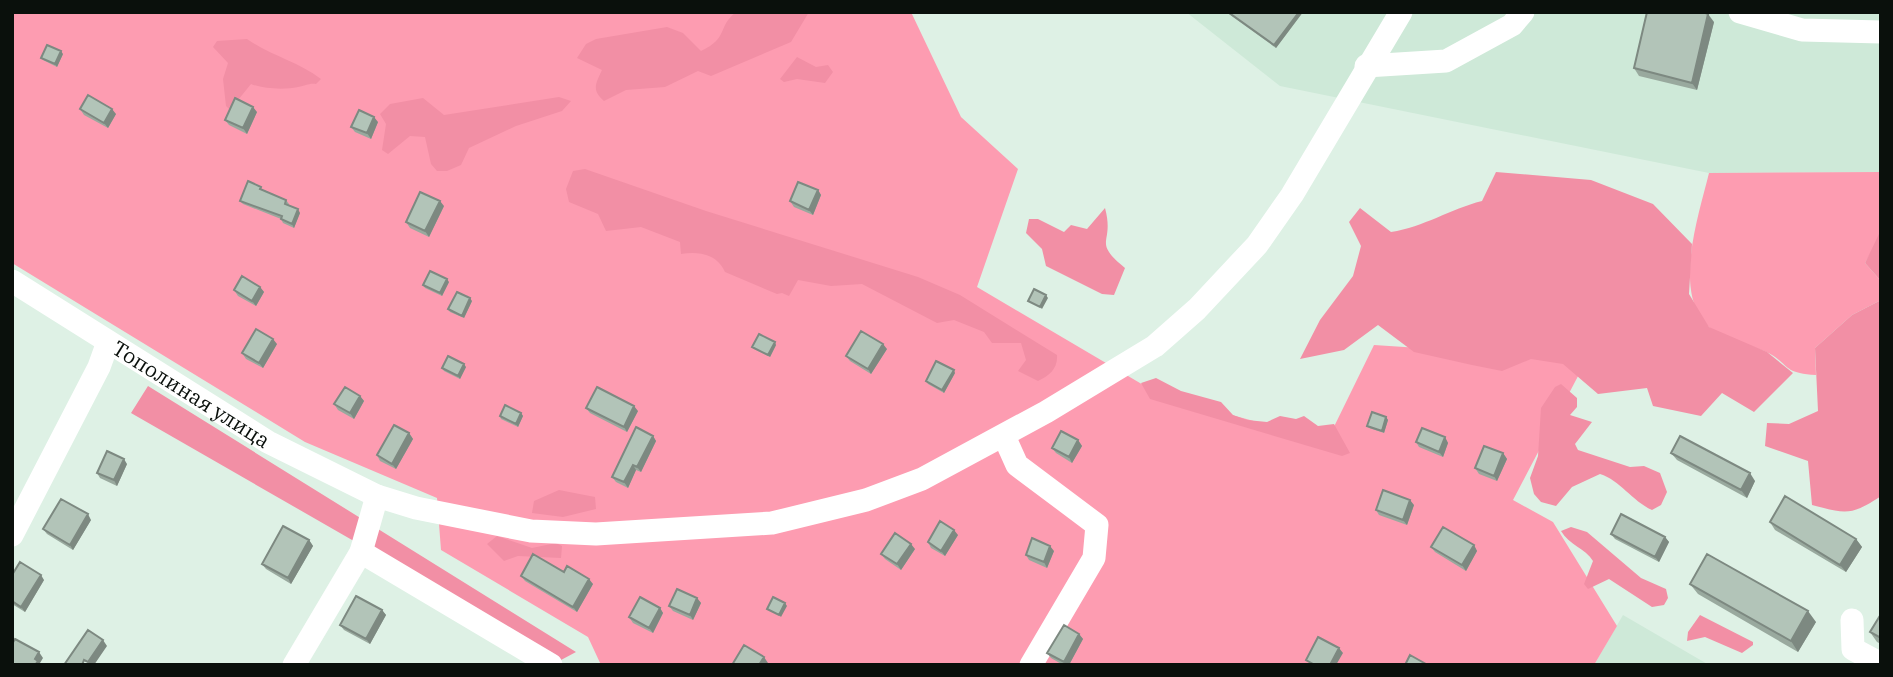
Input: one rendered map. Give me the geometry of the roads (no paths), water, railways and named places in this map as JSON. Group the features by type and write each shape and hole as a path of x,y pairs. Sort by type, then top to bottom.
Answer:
{"street":[{"name":"Тополиная улица","path":"12,281 278,447 377,496 457,519 531,531 596,534 772,523 866,500 922,480 1004,436 1155,346 1233,273 1257,245 1292,195 1366,66 1401,12"},
{"path":"1366,66 1447,61 1512,25 1523,12"},
{"path":"1740,12 1802,30 1881,32"},
{"path":"12,535 99,367 108,342"},
{"path":"1004,436 1017,466 1097,525 1094,558 1031,665"},
{"path":"293,665 360,552 377,496"},
{"path":"360,552 551,665"},
{"path":"1852,620 1853,649 1881,664"}]}
